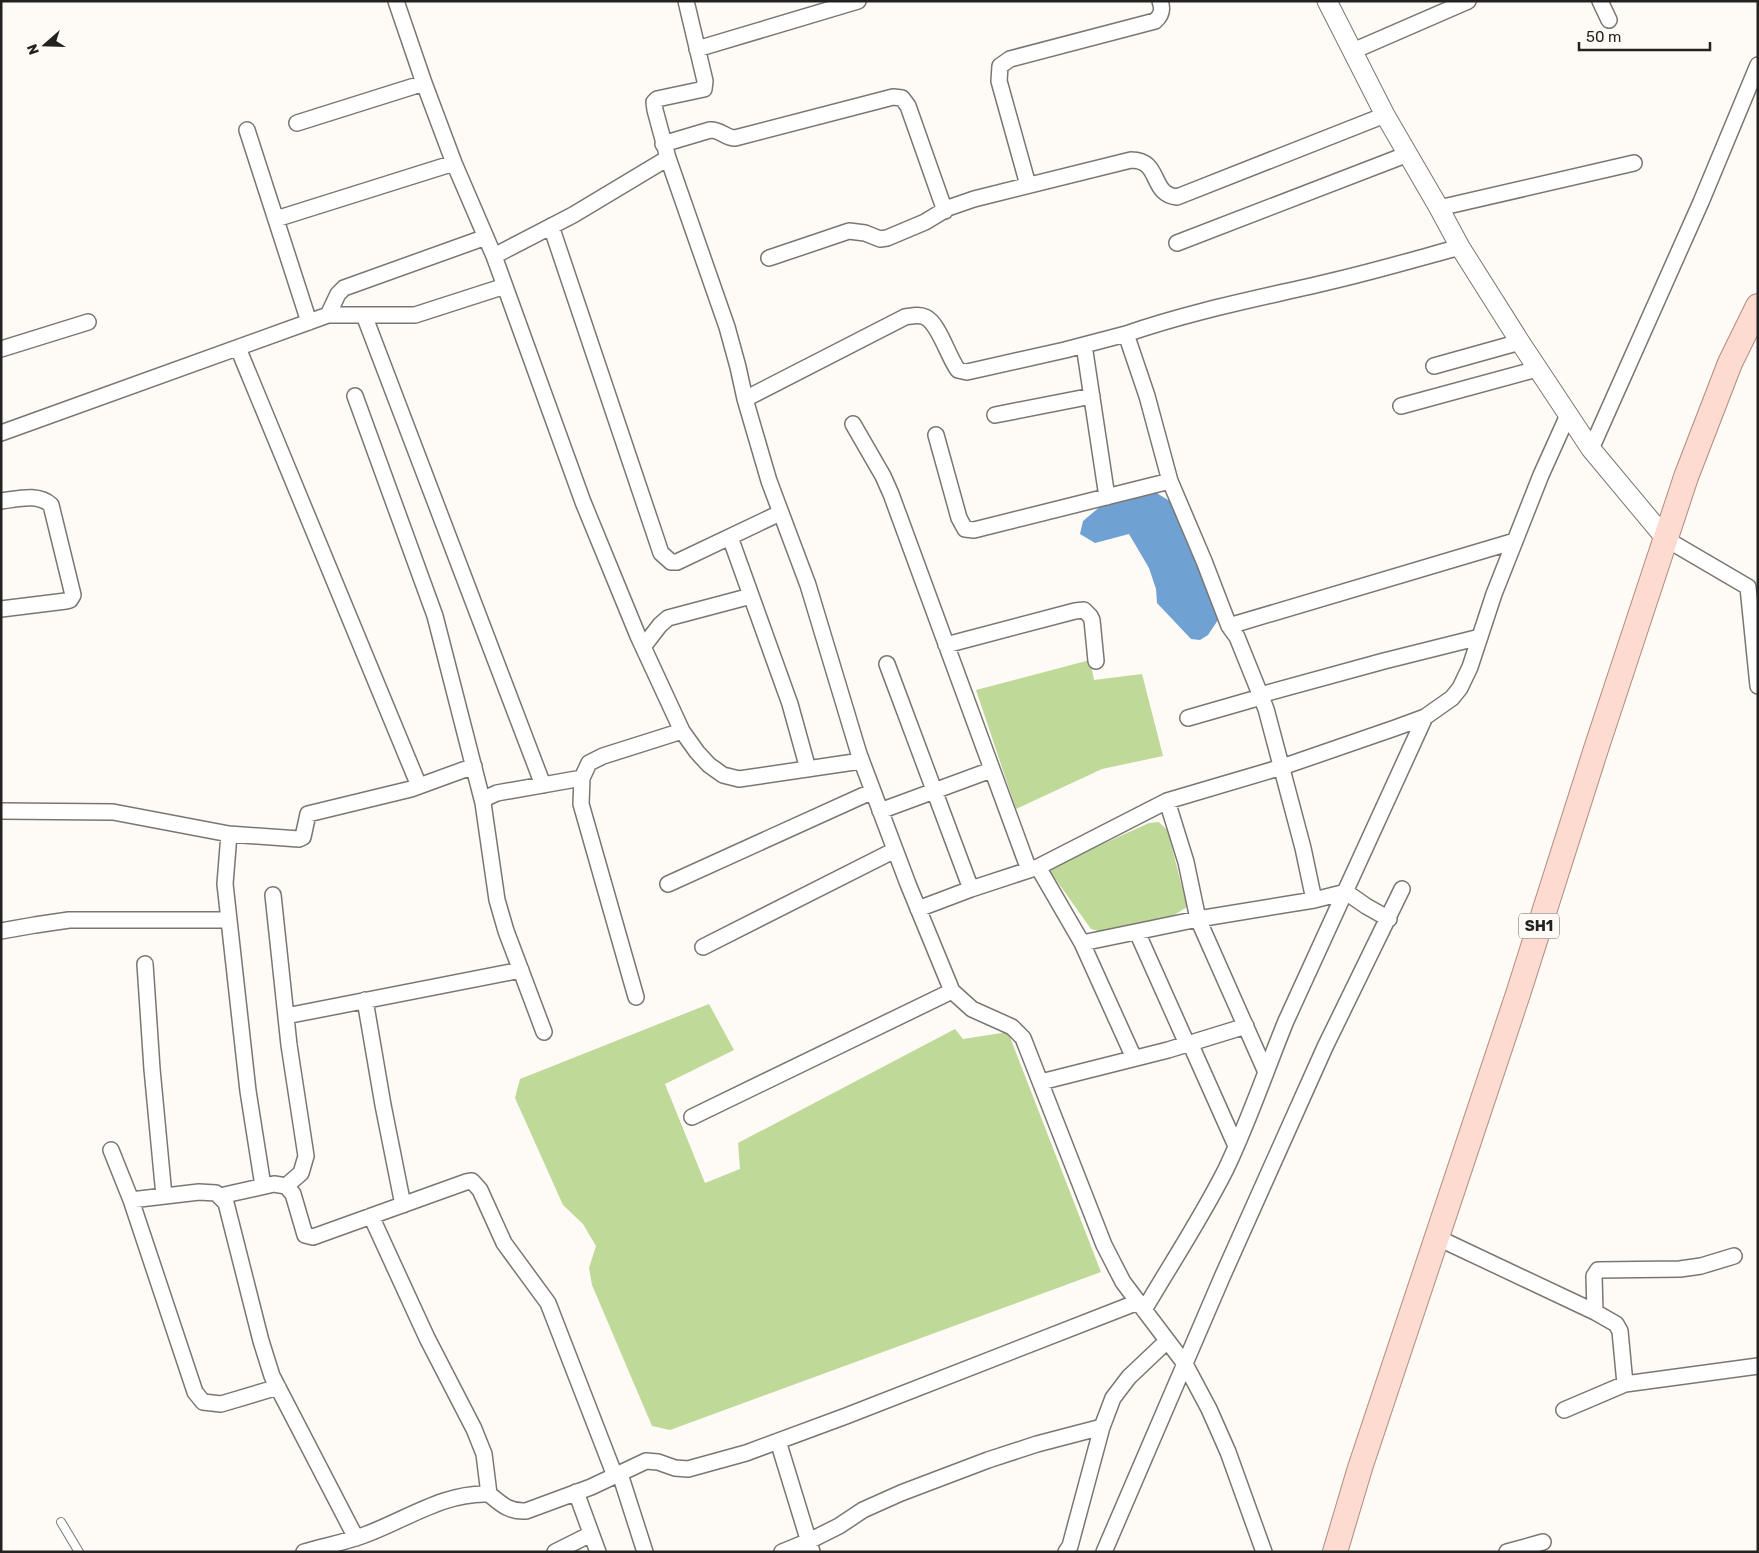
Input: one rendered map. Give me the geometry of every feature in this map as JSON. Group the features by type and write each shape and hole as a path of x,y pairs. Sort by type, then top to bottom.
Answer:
{"main road":[{"name":"SH1","path":"1335,1552 1360,1468 1686,477 1730,362 1758,306"}],"street":[{"path":"396,1 454,163 494,256 583,502 643,647 682,731 696,752 709,765 722,775 739,779 861,761"},
{"path":"686,1 705,81 704,89 657,99 654,102 666,151 727,327 745,399 780,513 808,585 842,703 872,791 952,991 972,1009 1012,1027 1023,1038 1104,1245 1123,1282 1185,1364 1209,1409 1228,1452 1264,1552"},
{"path":"697,49 858,1"},
{"path":"1028,186 999,81 1000,66 1010,59 1155,21 1160,17 1162,11 1160,1"},
{"path":"1327,1 1385,115 1460,247 1537,369 1591,448 1666,539 1748,587 1758,602"},
{"path":"1353,52 1468,1"},
{"path":"1600,1 1609,20"},
{"path":"1591,448 1701,202 1758,65"},
{"path":"297,123 424,83"},
{"path":"494,256 551,226 666,151 710,130 718,130 731,138 735,138 893,97 902,98 908,106 945,211"},
{"path":"769,258 849,231 856,231 880,239 887,238 974,199 1130,160 1145,162 1151,169 1162,192 1168,196 1177,196 1385,115"},
{"path":"247,130 309,322"},
{"path":"1177,243 1408,154"},
{"path":"276,219 454,163"},
{"path":"1439,208 1634,163"},
{"path":"551,226 661,553 671,562 677,562 780,513"},
{"path":"328,315 338,294 344,288 486,237"},
{"path":"745,399 905,317 917,315 926,317 935,327 952,362 958,370 967,372 1084,345 1212,308 1354,276 1460,247"},
{"path":"1,433 328,315 415,315 505,286"},
{"path":"364,315 544,785"},
{"path":"1,349 88,322"},
{"path":"1126,334 1147,396 1170,481 1229,626 1237,636 1261,696 1303,848 1314,900"},
{"path":"1434,366 1520,342"},
{"path":"1084,345 1107,497"},
{"path":"238,348 419,786"},
{"path":"1400,406 1537,369"},
{"path":"355,396 435,616 483,803 497,900 544,1032"},
{"path":"995,415 1092,396"},
{"path":"918,909 1034,868 1122,826 1167,801 1282,768 1425,717 1452,698 1460,688 1470,667 1494,594 1541,474 1568,415"},
{"path":"853,424 883,476 891,494 991,770 1034,868 1082,943 1134,1058"},
{"path":"936,435 959,518 965,529 974,530 1170,481"},
{"path":"1,501 38,498 52,505 74,595 70,600 66,601 1,609"},
{"path":"730,537 790,704 808,769"},
{"path":"1229,626 1516,541"},
{"path":"1748,587 1758,686"},
{"path":"643,647 668,618 751,596"},
{"path":"946,645 1084,610 1092,620 1096,662"},
{"path":"1188,718 1384,661 1480,637"},
{"path":"887,664 971,889"},
{"path":"304,1552 356,1538 414,1512 461,1495 489,1494 508,1509 516,1512 526,1511 618,1475 646,1461 688,1469 778,1441 1141,1306 1209,1199 1236,1146 1266,1070 1425,717"},
{"path":"636,997 581,804 582,778 589,763 603,756 682,731"},
{"path":"1,811 113,812 229,834 300,839 303,837 308,814 419,786 474,766"},
{"path":"880,811 991,770"},
{"path":"483,803 490,795 582,778"},
{"path":"668,884 872,791"},
{"path":"1167,801 1186,862 1198,919 1266,1070"},
{"path":"229,834 225,884 248,1091 263,1186"},
{"path":"703,947 895,850"},
{"path":"1104,1552 1223,1275 1326,1047 1402,889"},
{"path":"1082,943 1198,919 1314,900 1346,892 1389,919"},
{"path":"274,895 289,1045 306,1156 301,1173 286,1186"},
{"path":"1,932 35,924 70,920 229,920"},
{"path":"1137,932 1236,1146"},
{"path":"145,964 152,1069 164,1196"},
{"path":"286,1016 521,970"},
{"path":"692,1117 952,991"},
{"path":"365,1000 402,1205"},
{"path":"1041,1082 1188,1044 1246,1026"},
{"path":"110,1150 131,1200 195,1392 203,1402 221,1404 278,1387"},
{"path":"220,1196 274,1184 286,1186 292,1194 305,1235 313,1237 466,1182 472,1182 480,1190 504,1243 548,1304 618,1475 645,1552"},
{"path":"131,1200 199,1192 216,1193 226,1203 261,1341 272,1376 356,1538"},
{"path":"371,1216 427,1338 474,1429 484,1454 489,1494"},
{"path":"1436,1237 1614,1322 1620,1329 1625,1384"},
{"path":"1595,1312 1594,1276 1598,1270 1680,1269 1702,1266 1734,1256"},
{"path":"1066,1552 1070,1546 1102,1427 1113,1398 1129,1377 1167,1341"},
{"path":"1564,1410 1625,1384 1758,1366"},
{"path":"782,1552 810,1547 863,1510 901,1493 988,1460 1037,1444 1102,1427"},
{"path":"778,1441 810,1547"},
{"path":"576,1492 598,1552"},
{"path":"555,1552 591,1534"},
{"path":"1506,1552 1543,1542"}],"lane":[{"path":"61,1522 79,1552"}],"green space":[{"path":"1090,660 1094,680 1142,674 1163,756 1102,769 1016,809 976,690"},
{"path":"1159,822 1166,829 1169,836 1187,907 1171,917 1105,933 1091,929 1049,870 1149,823"},
{"path":"709,1004 734,1050 665,1084 705,1183 740,1169 738,1143 955,1029 963,1039 1008,1032 1101,1272 670,1430 652,1426 592,1285 589,1268 596,1246 583,1224 563,1205 515,1098 520,1079"}],"water":[{"path":"1143,491 1155,492 1173,503 1214,601 1218,620 1208,635 1200,640 1191,639 1157,603 1156,589 1149,568 1129,534 1095,543 1080,534 1083,521 1102,505"}]}
